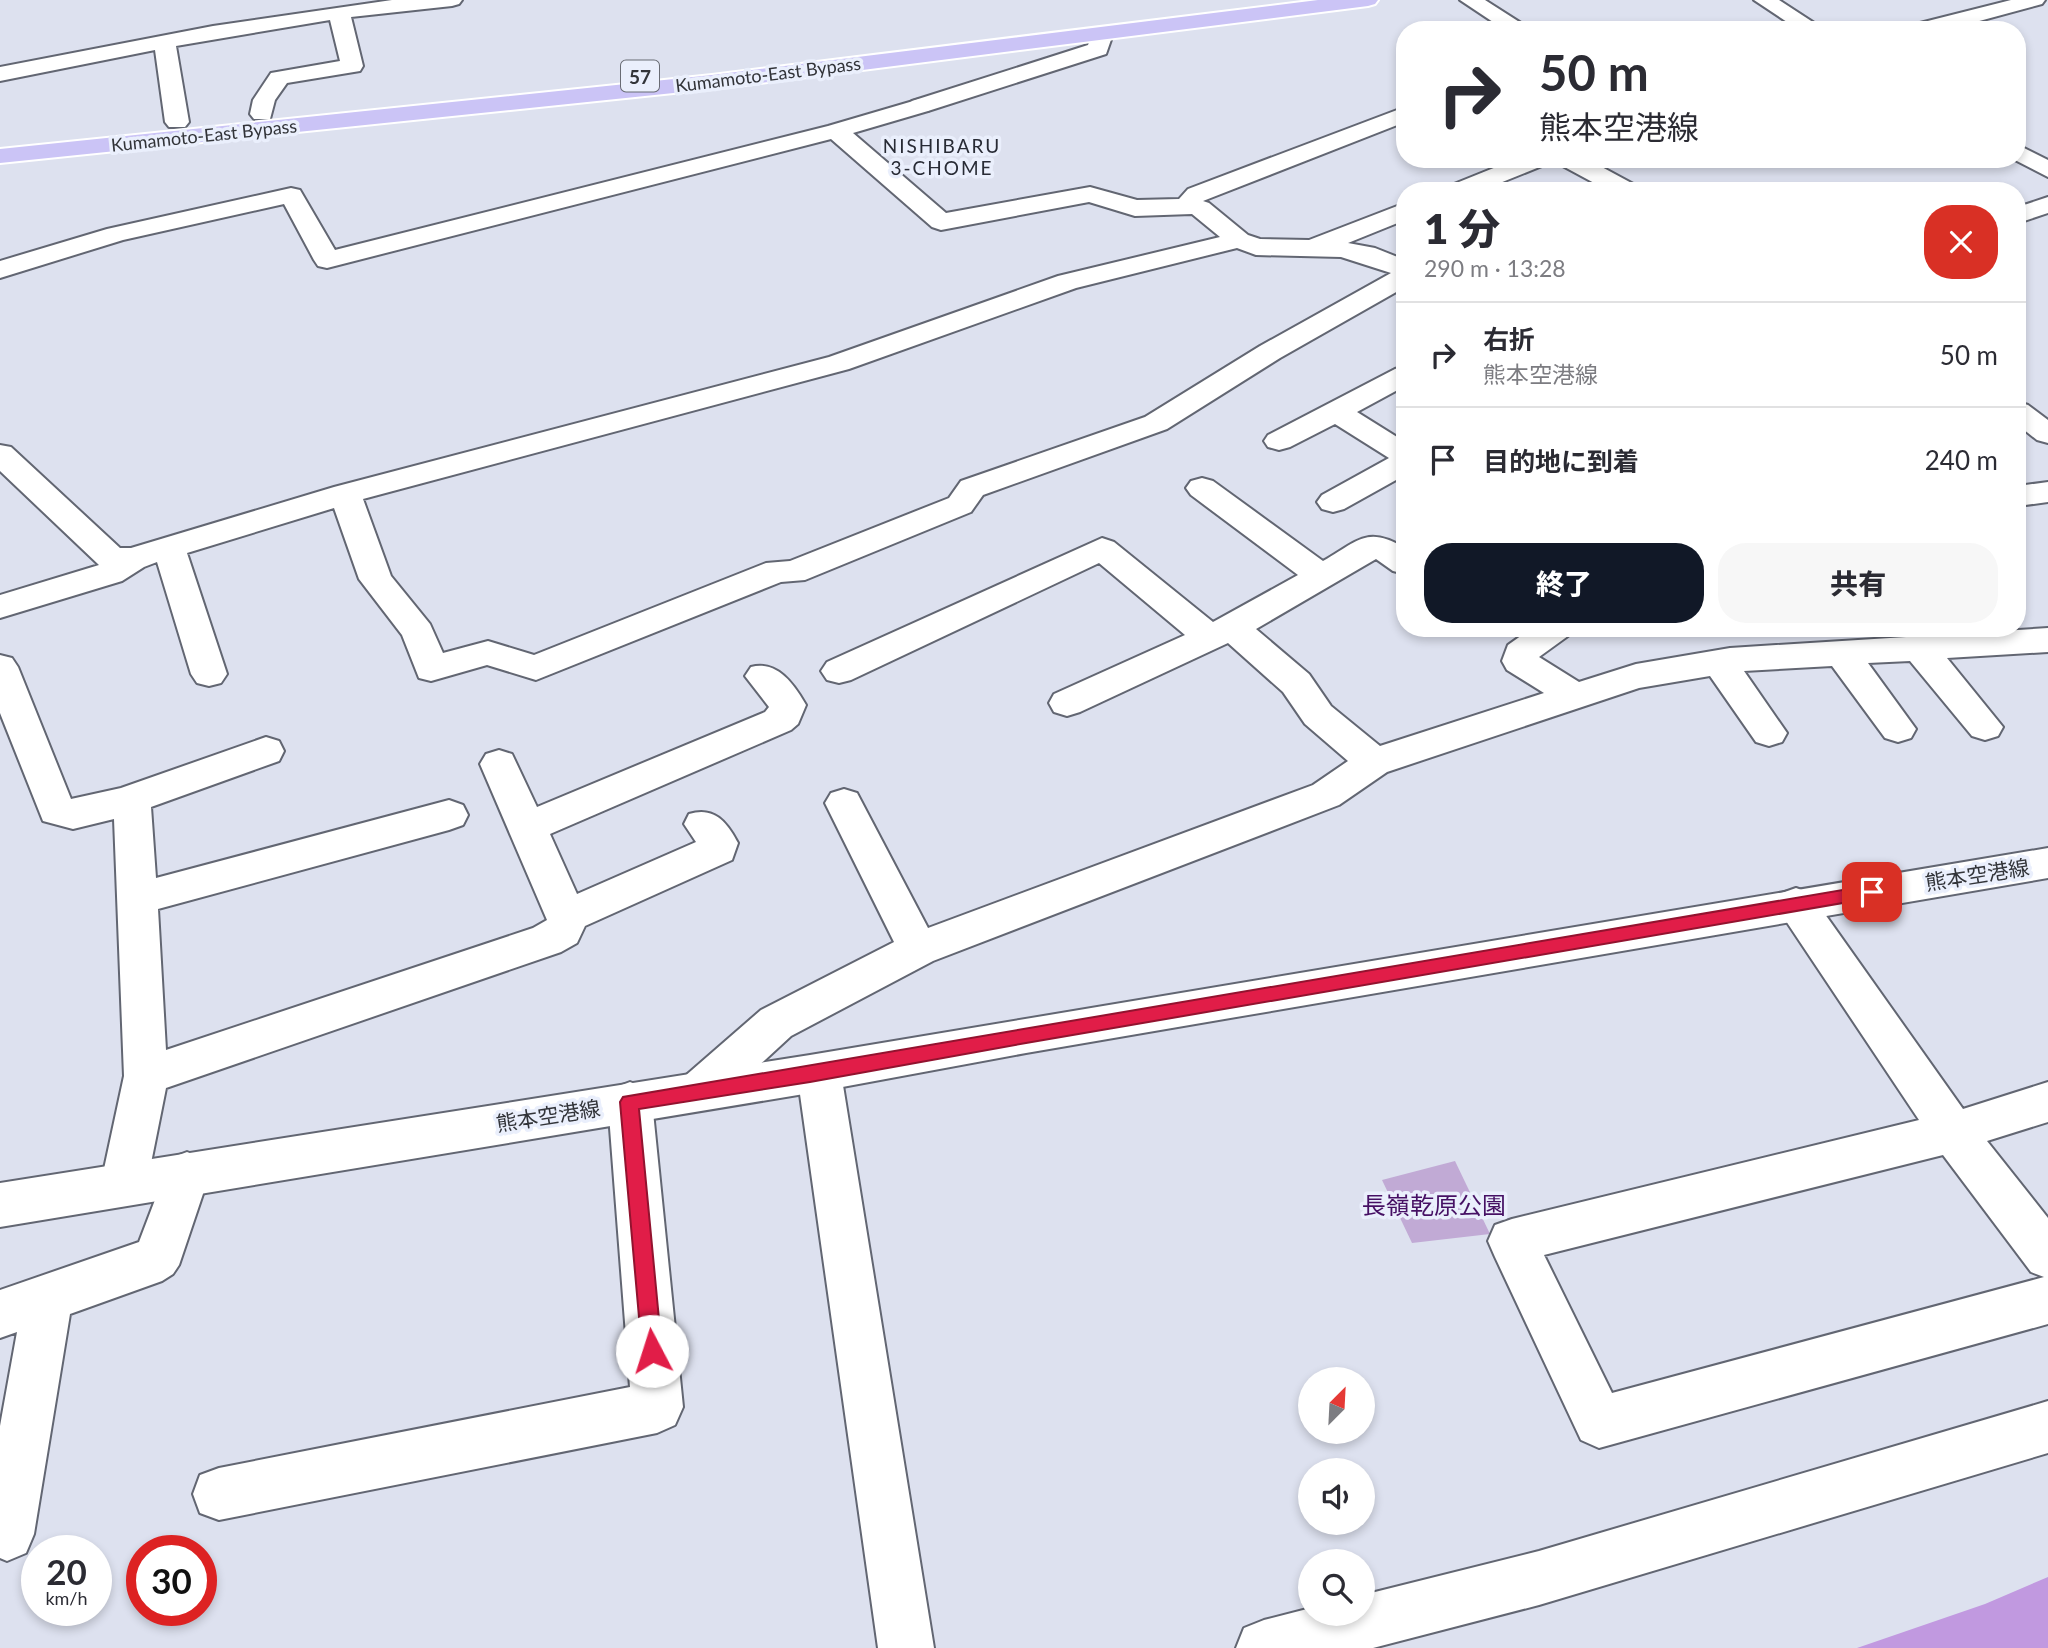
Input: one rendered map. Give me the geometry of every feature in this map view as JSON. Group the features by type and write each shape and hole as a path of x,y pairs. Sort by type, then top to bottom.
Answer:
{"highway":[{"name":"Kumamoto-East Bypass","path":"0,139 525,90 1278,0"},
{"name":"Kumamoto-East Bypass","path":"0,156 712,82 1368,0"}],"street":[{"path":"0,74 163,41 214,21 452,0"},
{"path":"1470,0 1506,21"},
{"path":"1764,0 1799,21"},
{"path":"1953,21 2032,0"},
{"path":"1936,9 1957,20"},
{"path":"262,114 264,100 279,78 352,66 339,12"},
{"path":"0,270 116,234 291,195 327,260 836,131 1098,49 1102,34"},
{"path":"163,41 177,122"},
{"path":"1188,206 1197,194 1396,117"},
{"path":"836,131 941,222 1086,194 1135,208 1188,206 1204,211 1239,240 1256,247 1316,246 1357,252 1396,266"},
{"path":"2026,157 2048,170"},
{"path":"1482,182 1516,168"},
{"path":"1585,168 1611,182"},
{"path":"2026,212 2048,205"},
{"path":"1316,246 1396,215"},
{"path":"0,607 110,573 132,559 345,494 839,363 1067,282 1239,240"},
{"path":"345,494 376,579 418,632 431,669 488,653 536,668 778,571 793,572 960,505 972,488 1156,423 1270,352 1396,281"},
{"path":"1279,441 1396,380"},
{"path":"1336,412 1396,449"},
{"path":"2026,417 2048,435"},
{"path":"0,454 111,558 132,559"},
{"path":"1333,502 1396,467"},
{"path":"1202,488 1322,576"},
{"path":"2026,495 2048,492"},
{"path":"1067,703 1221,632 1377,545 1396,557"},
{"path":"169,547 209,674"},
{"path":"839,671 1102,549 1296,683 1318,715 1374,762"},
{"path":"1544,637 1520,654 1519,660 1577,697"},
{"path":"700,1091 776,1023 918,949 1326,795 1374,762 1636,676 1719,662 2048,640"},
{"path":"1919,647 1985,727"},
{"path":"1841,653 1898,729"},
{"path":"1719,662 1769,733"},
{"path":"0,667 13,740 62,815 73,815 132,799 266,751"},
{"path":"528,827 778,721 787,712 788,705 763,676"},
{"path":"146,1076 547,940 563,931 567,916 499,764"},
{"path":"124,1183 146,1076 132,799"},
{"path":"844,803 918,949"},
{"path":"136,899 449,815"},
{"path":"567,916 718,849 719,843 703,824"},
{"name":"熊本空港線","path":"0,1205 819,1073 2048,863"},
{"path":"1796,904 1953,1132 2048,1256"},
{"path":"819,1073 906,1648"},
{"path":"219,1494 657,1407 630,1102"},
{"path":"2048,1102 1953,1132 1512,1241 1599,1422 2048,1300"},
{"path":"0,1314 145,1265 156,1258 162,1249 187,1173"},
{"path":"7,1534 48,1297"},
{"path":"1264,1648 1539,1578 2048,1427"}],"green space":[{"name":"長嶺乾原公園","path":"1455,1161 1490,1234 1412,1243 1382,1180"}],"shaded area":[{"path":"2048,1577 2048,1648 1857,1648 1985,1604"}],"district":[{"name":"NISHIBARU 3-CHOME","path":"942,156"}],"route":[{"path":"652,1351 630,1102 810,1074 1872,892"}]}
